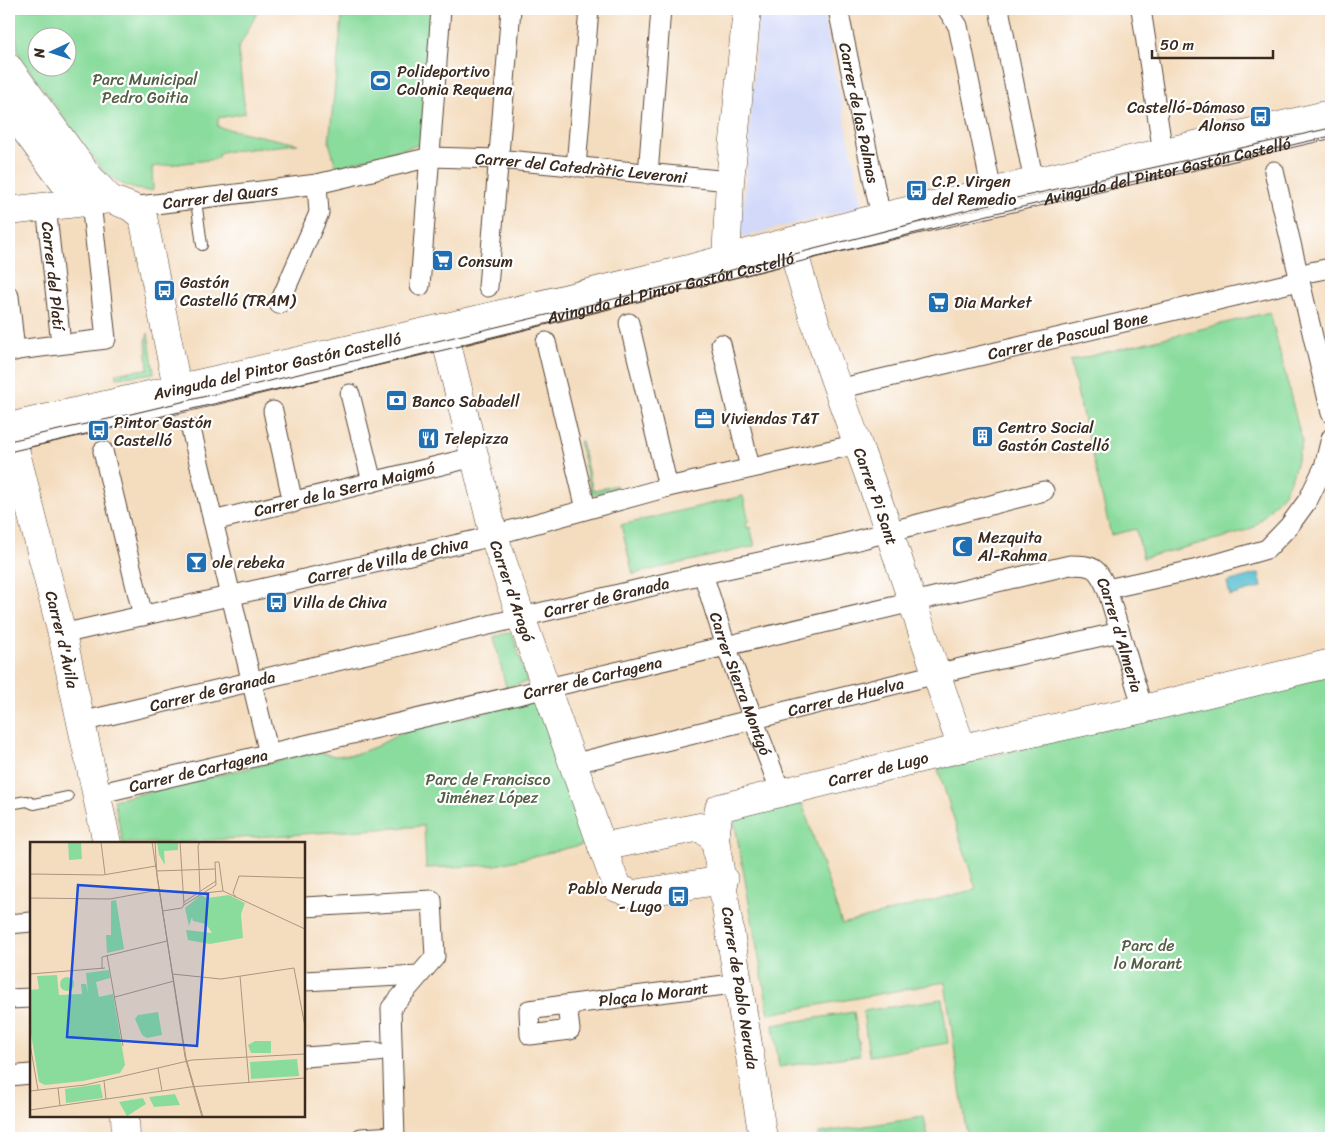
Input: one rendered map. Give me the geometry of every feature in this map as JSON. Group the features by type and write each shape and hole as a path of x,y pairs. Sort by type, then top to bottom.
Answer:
{"street":[{"path":"420,286 441,9"},
{"path":"488,287 511,9"},
{"path":"576,168 590,9"},
{"path":"648,174 661,9"},
{"path":"726,260 730,181 748,9"},
{"name":"Carrer de las Palmas","path":"838,9 882,217"},
{"path":"947,9 958,26 992,192"},
{"path":"999,9 1034,182"},
{"path":"1141,9 1163,153"},
{"path":"9,68 89,177 111,203 106,339 12,351 9,296"},
{"path":"9,108 66,185 143,217 177,387"},
{"name":"Avinguda del Pintor Gastón Castelló","path":"10,439 177,387 319,358 445,336 726,260 793,250 882,217 1331,114"},
{"name":"Carrer del Catedràtic Leveroni","path":"431,157 498,159 576,168 730,181"},
{"name":"Carrer del Quars","path":"9,211 46,206 111,203 317,184 431,157"},
{"path":"1274,171 1305,276 1331,413"},
{"path":"279,304 319,213 317,184"},
{"name":"Carrer del Platí","path":"46,206 61,344"},
{"name":"Carrer Pi Sant","path":"793,250 935,675 962,748"},
{"name":"Carrer de Pascual Bone","path":"838,389 1305,276 1331,268"},
{"path":"629,323 668,487"},
{"name":"Carrer d'Aragó","path":"445,336 494,536 602,848"},
{"path":"546,342 586,509"},
{"path":"720,344 750,468"},
{"path":"350,394 372,482"},
{"path":"273,411 293,503"},
{"path":"191,429 269,754"},
{"path":"1106,588 1216,564 1267,549 1289,526 1308,500 1324,467 1331,438"},
{"name":"Carrer d'Àvila","path":"10,439 62,634 107,842"},
{"name":"Carrer de Villa de Chiva","path":"62,634 494,536 668,487 858,444"},
{"path":"103,451 143,616"},
{"name":"Carrer de la Serra Maigmó","path":"213,521 293,503 474,457"},
{"name":"Carrer de Granada","path":"81,722 703,574 835,546 888,530 1044,491"},
{"name":"Carrer de Cartagena","path":"97,794 1024,575 1070,565 1089,565"},
{"name":"Carrer d'Almeria","path":"1089,565 1100,573 1106,588 1143,709"},
{"name":"Carrer Sierra Montgó","path":"703,574 726,646 781,793"},
{"name":"Carrer de Huelva","path":"572,764 935,675 1120,632"},
{"name":"Carrer de Lugo","path":"715,839 719,808 962,748 1143,709 1331,663"},
{"path":"715,839 700,827 602,848 617,888 633,894 724,880"},
{"name":"Carrer de Pablo Neruda","path":"715,839 724,880 763,1138"},
{"path":"305,907 432,900 435,957 390,1008 395,1137 361,1138"},
{"path":"9,924 30,922"},
{"path":"305,981 419,975"},
{"name":"Plaça lo Morant","path":"567,1004 740,983"},
{"path":"9,999 30,998"},
{"path":"305,1056 377,1052"},
{"path":"9,1076 30,1074"},
{"path":"125,1117 126,1138"}],"lane":[{"name":"Avinguda del Pintor Gastón Castelló","path":"10,439 197,404 445,336 793,250 1331,133"},
{"path":"197,208 202,245"},
{"path":"9,804 27,801 34,804 68,797"}],"shaded area":[{"path":"759,10 774,11 776,15 798,22 821,17 825,22 862,202 861,207 738,238 738,209 743,209"}],"green space":[{"name":"Parc Municipal Pedro Goitia","path":"29,9 259,9 238,49 245,113 218,118 218,127 298,144 221,152 216,159 152,167 153,190 139,190 126,186 103,171 35,78 78,78 78,28 28,28 28,68 19,56 12,11"},
{"name":"Polideportivo Colonia Requena","path":"343,9 432,9 422,144 336,167 329,142"},
{"path":"1270,312 1302,442 1293,474 1284,493 1254,527 1237,534 1143,558 1136,529 1111,535 1070,361"},
{"path":"148,333 154,373 117,378 116,373 148,369 146,341"},
{"path":"579,441 581,441 593,491 616,485 617,489 592,495"},
{"path":"743,496 749,521 746,522 747,528 750,527 755,546 633,574 621,525"},
{"path":"512,632 527,682 506,687 494,637"},
{"name":"Parc de lo Morant","path":"1331,675 1331,1138 967,1138 945,982 769,1014 734,819 802,803 842,924 976,889 938,769"},
{"name":"Parc de Francisco Jiménez López","path":"537,700 585,844 496,865 426,868 424,826 179,842 123,842 114,800 316,752 335,756 357,754 403,732"},
{"path":"942,999 948,1043 869,1056 863,1011"},
{"path":"854,1012 860,1055 779,1067 773,1025"},
{"path":"924,1117 928,1138 820,1138 819,1133"}],"water":[{"path":"1259,573 1262,587 1230,596 1227,582"}],"tram line":[{"path":"9,441 131,414 685,282 994,203 1331,128"},
{"path":"9,452 448,349 996,213 1331,136"}],"place":[{"name":"Polideportivo Colonia Requena","path":"381,80"},
{"name":"Castelló-Dámaso Alonso","path":"1261,116"},
{"name":"C.P. Virgen del Remedio","path":"916,190"},
{"name":"Consum","path":"442,261"},
{"name":"Gastón Castelló (TRAM)","path":"164,291"},
{"name":"Dia Market","path":"938,302"},
{"name":"Banco Sabadell","path":"396,401"},
{"name":"Viviendas T&T","path":"705,418"},
{"name":"Pintor Gastón Castelló","path":"98,431"},
{"name":"Centro Social Gastón Castelló","path":"982,436"},
{"name":"Telepizza","path":"428,438"},
{"name":"Mezquita Al-Rahma","path":"962,546"},
{"name":"ole rebeka","path":"196,562"},
{"name":"Villa de Chiva","path":"277,602"},
{"name":"Pablo Neruda - Lugo","path":"678,897"}]}
